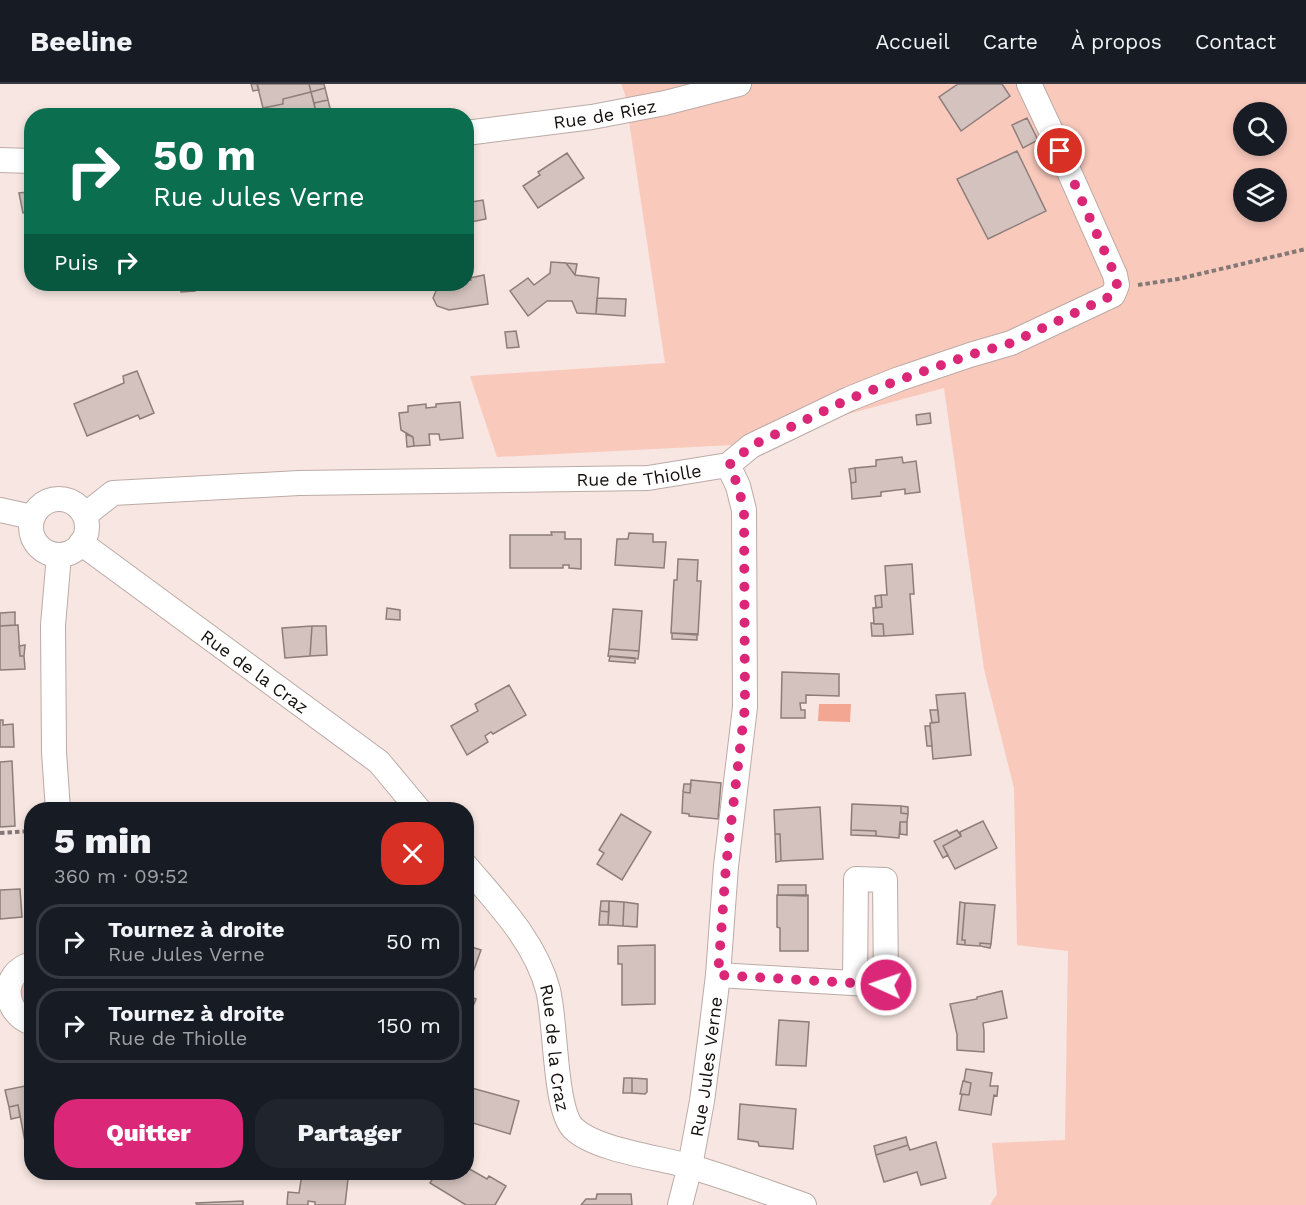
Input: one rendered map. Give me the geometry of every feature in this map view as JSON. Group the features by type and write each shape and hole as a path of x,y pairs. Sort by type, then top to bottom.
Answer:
{"street":[{"name":"Rue de Riez","path":"474,132 592,117 665,103 739,84"},
{"path":"729,465 751,446 849,399 960,358 1011,343 1113,295 1117,285 1111,264 1029,84"},
{"path":"0,159 24,160"},
{"name":"Rue de Thiolle","path":"84,515 113,493 299,483 648,478 729,465"},
{"name":"Rue Jules Verne","path":"680,1205 690,1167 702,1101 718,975 726,866 745,707 744,510 738,486 729,465"},
{"path":"62,499 72,502 84,515 87,525 86,534 81,543 68,553 59,555 42,549 32,535 30,526 32,517 44,502 62,499"},
{"path":"0,510 32,517"},
{"name":"Rue de la Craz","path":"81,543 379,762 412,802"},
{"path":"57,802 54,752 53,625 59,555"},
{"name":"Rue de la Craz","path":"474,875 513,921 534,954 548,991 562,1106 572,1127 598,1144 690,1167 804,1205"},
{"path":"15,1018 8,998 10,984 17,972 24,967"},
{"path":"718,975 855,983"}],"path":[{"path":"1117,285 1141,285 1178,279 1306,249"},
{"path":"0,833 24,832"}],"shaded area":[{"path":"621,84 1306,84 1306,1205 990,1205 997,1194 992,1143 1065,1140 1068,951 1017,945 1014,788 984,669 944,388 733,445 497,457 470,376 665,363 625,94"},
{"path":"819,704 851,704 850,722 818,721"},
{"path":"24,981 24,1005 19,989"}],"building":[{"path":"251,84 257,84 259,90 253,91"},
{"path":"257,84 309,84 311,92 283,99 283,104 263,108"},
{"path":"309,84 324,84 325,88 311,92"},
{"path":"958,84 1002,84 1010,96 961,131 939,97"},
{"path":"325,88 328,100 314,103 311,92"},
{"path":"311,92 315,108 263,108 283,104 283,99"},
{"path":"328,100 330,108 315,108 314,103"},
{"path":"1027,118 1038,140 1023,148 1012,125"},
{"path":"1017,151 1046,211 988,239 957,179"},
{"path":"567,153 584,178 538,208 523,186 540,175 538,172"},
{"path":"24,192 24,213 23,213 19,193"},
{"path":"483,200 486,219 474,221 474,202"},
{"path":"551,262 566,263 575,275 599,278 596,314 577,313 572,301 547,301 528,316 510,291 528,278 534,285 550,273"},
{"path":"566,263 577,264 575,275"},
{"path":"484,275 488,304 449,310 437,306 433,298 436,291 474,291 474,277"},
{"path":"597,298 626,299 625,316 596,314"},
{"path":"516,331 519,347 507,348 505,332"},
{"path":"137,371 154,413 140,419 138,415 87,436 74,404 124,383 123,376"},
{"path":"460,402 463,438 440,440 439,434 429,434 430,445 414,446 413,437 401,430 399,413 408,412 408,406 426,404 426,408 436,407 436,404"},
{"path":"930,413 931,423 917,425 916,415"},
{"path":"406,434 413,437 414,446 407,447"},
{"path":"902,457 903,463 916,461 920,492 905,494 905,489 881,492 881,496 852,499 851,483 856,482 855,468 876,466 876,460"},
{"path":"855,468 856,482 851,483 849,469"},
{"path":"551,532 565,532 565,539 581,539 581,569 569,568 569,565 563,565 563,568 510,568 510,535 552,535"},
{"path":"629,533 653,534 653,542 666,542 664,568 615,565 617,539 628,539"},
{"path":"678,559 698,560 697,581 701,581 698,635 671,633 674,580 677,580"},
{"path":"912,564 914,594 910,594 913,634 884,636 883,624 874,624 873,608 882,607 881,595 887,595 885,566"},
{"path":"881,595 882,607 876,608 875,596"},
{"path":"387,608 400,610 400,620 386,619"},
{"path":"613,609 642,611 639,651 609,649"},
{"path":"15,612 15,625 0,626 0,613"},
{"path":"871,623 883,624 884,636 872,636"},
{"path":"18,625 20,656 24,656 25,669 0,670 0,626"},
{"path":"312,626 310,656 285,658 282,628"},
{"path":"312,626 326,626 327,655 310,656"},
{"path":"672,633 697,634 697,640 672,639"},
{"path":"25,645 24,656 20,656 19,646"},
{"path":"609,649 639,651 638,659 608,656"},
{"path":"610,656 635,658 635,663 609,661"},
{"path":"782,672 839,674 839,696 806,695 806,703 800,703 801,710 805,710 805,718 781,718"},
{"path":"509,685 526,715 493,734 491,732 485,736 488,742 467,755 451,726 478,711 475,704"},
{"path":"965,693 971,755 933,759 930,723 939,722 936,695"},
{"path":"930,710 938,710 939,722 932,723"},
{"path":"0,720 3,720 3,725 13,724 14,747 0,747"},
{"path":"925,726 930,726 932,746 927,746"},
{"path":"12,761 15,826 0,827 0,762"},
{"path":"691,780 721,783 718,819 689,816 689,814 682,813 683,792 690,793"},
{"path":"684,784 691,784 690,793 683,792"},
{"path":"852,804 901,806 901,813 908,814 907,822 900,822 899,838 876,836 876,831 851,830"},
{"path":"901,806 908,807 908,814 901,813"},
{"path":"820,807 823,859 781,861 780,834 775,834 774,810"},
{"path":"621,814 651,832 622,880 597,864 604,853 599,850"},
{"path":"983,821 997,848 955,869 943,846 961,836 960,832"},
{"path":"900,822 907,822 907,835 900,834"},
{"path":"851,830 876,831 876,836 851,835"},
{"path":"957,830 961,836 943,846 948,855 943,858 934,841"},
{"path":"775,834 780,834 781,861 776,862"},
{"path":"778,885 806,885 806,896 778,895"},
{"path":"20,889 22,917 0,919 0,890"},
{"path":"777,895 808,895 808,951 780,951"},
{"path":"601,901 609,901 609,912 600,911"},
{"path":"609,901 624,902 623,926 608,925"},
{"path":"624,902 638,904 637,927 623,926"},
{"path":"960,902 965,903 962,940 965,940 965,945 957,944"},
{"path":"965,903 995,905 991,944 965,945 965,940 962,940"},
{"path":"600,911 609,912 608,925 599,925"},
{"path":"980,943 991,944 990,948 980,946"},
{"path":"655,945 655,1004 622,1005 622,964 618,964 618,946"},
{"path":"474,948 481,950 474,969"},
{"path":"1002,991 1007,1018 983,1023 984,1052 957,1050 957,1034 950,1004"},
{"path":"779,1020 809,1022 806,1066 776,1065"},
{"path":"966,1069 992,1073 990,1086 998,1086 991,1115 959,1110 962,1094 969,1095 971,1083 964,1081"},
{"path":"624,1078 632,1078 632,1093 623,1093"},
{"path":"632,1078 647,1079 645,1094 632,1093"},
{"path":"963,1081 971,1083 969,1095 960,1094"},
{"path":"24,1086 24,1136 18,1105 9,1107 5,1090"},
{"path":"474,1089 519,1101 510,1134 474,1123"},
{"path":"740,1104 796,1109 793,1149 759,1146 758,1142 738,1139"},
{"path":"18,1105 20,1117 11,1119 9,1107"},
{"path":"906,1137 908,1145 876,1155 874,1146"},
{"path":"936,1142 946,1178 921,1185 917,1172 884,1182 876,1155 908,1145 910,1150"},
{"path":"474,1172 487,1179 489,1176 506,1186 495,1205 466,1205 430,1183 432,1180 474,1180"},
{"path":"301,1180 348,1180 345,1205 315,1205 315,1202 308,1201 308,1205 287,1205 288,1192 299,1193"},
{"path":"597,1194 631,1194 632,1205 581,1205 586,1199 596,1199"},
{"path":"243,1201 243,1205 197,1205 196,1203"}],"route":[{"path":"886,985 718,975 726,866 745,707 744,510 738,486 729,465 751,446 849,399 970,355 1011,343 1113,295 1117,285 1115,275 1060,151"}]}
